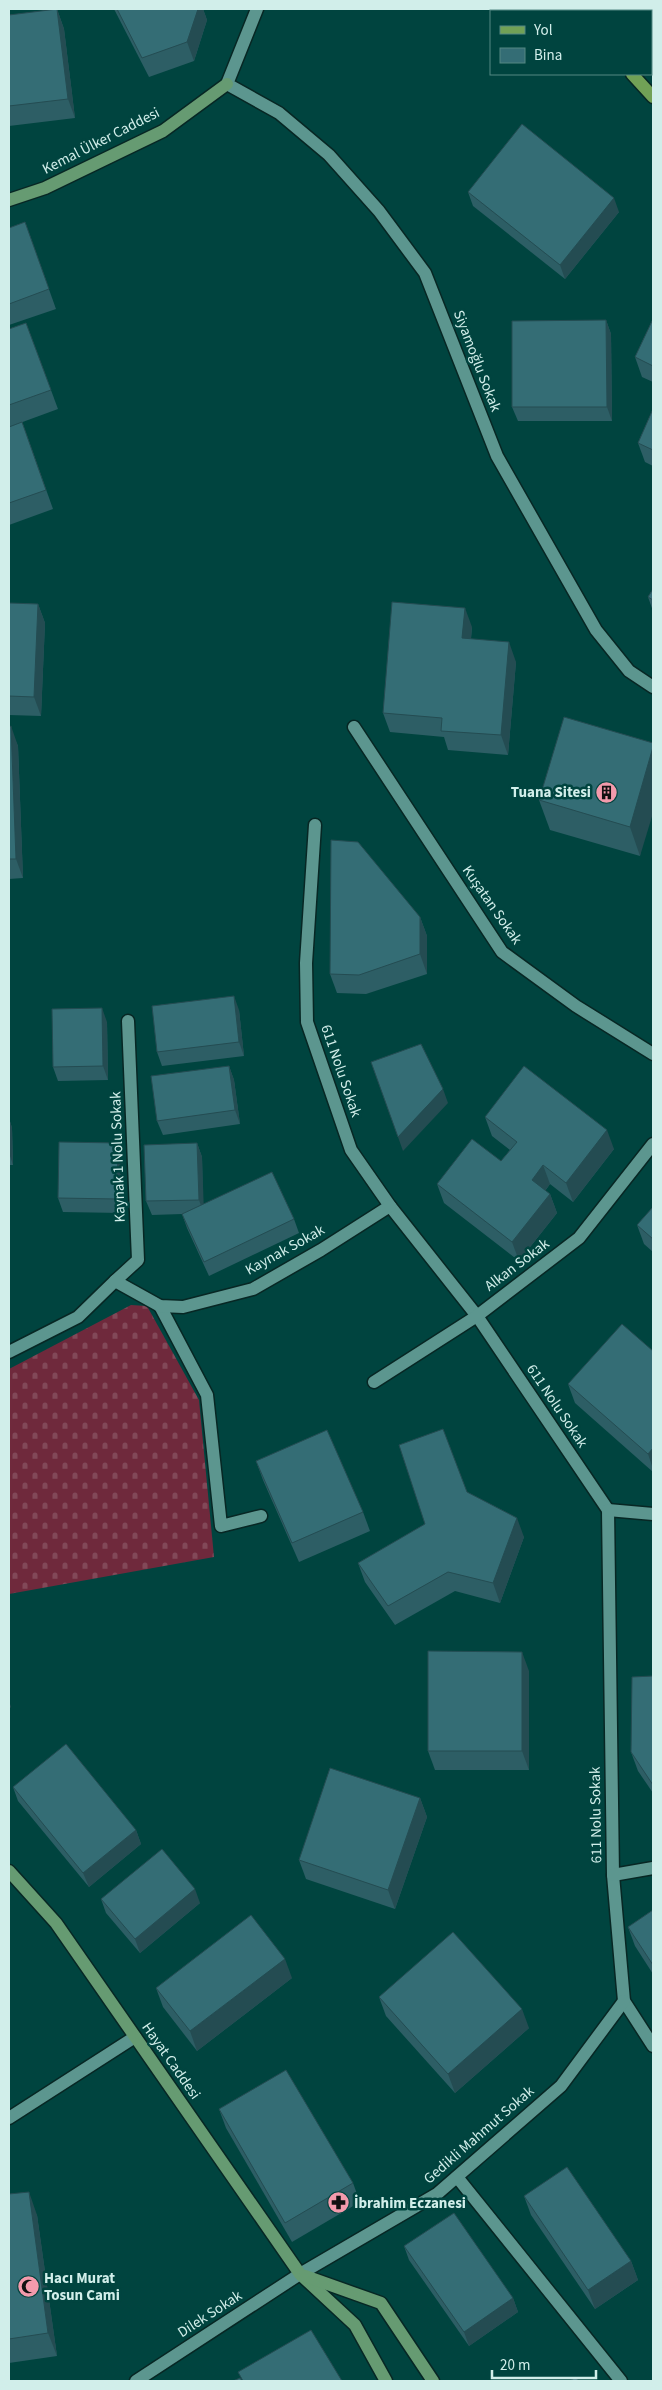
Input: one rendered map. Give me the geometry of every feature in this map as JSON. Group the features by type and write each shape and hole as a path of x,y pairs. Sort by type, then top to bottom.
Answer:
{"main road":[{"path":"633,75 653,97"}],"street":[{"path":"227,84 257,9"},
{"name":"Kemal Ülker Caddesi","path":"9,200 45,188 163,131 227,84"},
{"name":"Siyamoğlu Sokak","path":"227,84 279,113 329,155 379,211 426,273 497,456 596,630 629,671 653,687"},
{"name":"Kuşatan Sokak","path":"354,727 502,952 576,1006 653,1054"},
{"name":"611 Nolu Sokak","path":"314,825 306,963 307,1022 351,1150 390,1206 477,1316 608,1510 613,1875 624,2001 653,2046"},
{"name":"Kaynak 1 Nolu Sokak","path":"115,1281 138,1260 128,1021"},
{"name":"Alkan Sokak","path":"374,1382 477,1316 579,1238 653,1144"},
{"name":"Kaynak Sokak","path":"115,1281 160,1306 183,1307 253,1289 321,1250 390,1206"},
{"path":"9,1352 78,1318 115,1281"},
{"path":"160,1306 207,1395 222,1526 261,1516"},
{"path":"608,1510 653,1514"},
{"path":"613,1875 653,1868"},
{"name":"Hayat Caddesi","path":"9,1871 56,1923 300,2274 355,2325 386,2381"},
{"name":"Gedikli Mahmut Sokak","path":"300,2274 437,2194 561,2086 624,2001"},
{"path":"9,2118 134,2037"},
{"path":"457,2177 621,2381"},
{"path":"300,2274 381,2303 433,2381"},
{"name":"Dilek Sokak","path":"136,2381 300,2274"}],"green space":[{"path":"131,1305 147,1306 199,1400 214,1557 9,1594 9,1369"}],"building":[{"path":"57,9 68,99 9,106 9,15"},
{"path":"117,9 198,9 187,42 142,58"},
{"path":"522,124 614,198 560,265 468,192"},
{"path":"25,222 49,289 9,304 9,228"},
{"path":"653,319 653,366 635,357"},
{"path":"606,320 607,407 512,407 512,321"},
{"path":"26,323 51,390 9,405 9,329"},
{"path":"653,409 653,450 638,443"},
{"path":"22,422 46,490 9,503 9,427"},
{"path":"653,589 653,600 648,597"},
{"path":"392,602 465,608 462,638 509,642 501,735 441,731 442,718 383,713"},
{"path":"9,603 38,604 34,697 9,696"},
{"path":"564,717 653,743 630,827 539,800"},
{"path":"11,726 16,859 9,859 9,727"},
{"path":"331,840 358,842 420,917 420,954 359,975 330,974"},
{"path":"234,996 239,1042 157,1052 152,1006"},
{"path":"102,1008 103,1066 53,1067 52,1009"},
{"path":"421,1044 443,1089 398,1137 371,1062"},
{"path":"229,1066 235,1110 157,1121 151,1076"},
{"path":"524,1066 607,1130 566,1183 543,1165 532,1180 550,1194 512,1242 437,1184 472,1139 501,1161 517,1142 485,1117"},
{"path":"59,1142 118,1143 117,1199 58,1198"},
{"path":"197,1143 199,1200 146,1201 144,1145"},
{"path":"272,1172 294,1219 204,1262 182,1214"},
{"path":"653,1207 653,1239 637,1225"},
{"path":"622,1324 653,1351 653,1448 648,1454 568,1384"},
{"path":"443,1429 467,1492 517,1518 493,1583 448,1572 388,1606 358,1563 425,1524 399,1445"},
{"path":"327,1430 363,1512 292,1543 256,1461"},
{"path":"428,1651 522,1652 522,1751 428,1751"},
{"path":"653,1676 653,1785 631,1752 632,1677"},
{"path":"66,1744 136,1830 83,1873 13,1787"},
{"path":"330,1768 420,1798 388,1890 299,1860"},
{"path":"162,1849 195,1889 135,1939 101,1899"},
{"path":"653,1910 653,1965 628,1927"},
{"path":"251,1915 285,1959 190,2031 156,1988"},
{"path":"453,1932 522,2009 448,2074 379,1997"},
{"path":"286,2070 353,2183 285,2223 219,2109"},
{"path":"567,2167 631,2261 588,2290 524,2196"},
{"name":"Hacı Murat Tosun Cami","path":"29,2192 48,2333 9,2339 9,2194"},
{"path":"454,2213 513,2298 464,2332 404,2246"},
{"path":"311,2330 342,2381 243,2381 238,2372"},
{"path":"576,2377 578,2381 570,2381"}],"place":[{"name":"Tuana Sitesi","path":"607,792"},
{"name":"İbrahim Eczanesi","path":"338,2203"},
{"name":"Hacı Murat Tosun Cami","path":"28,2287"}]}
